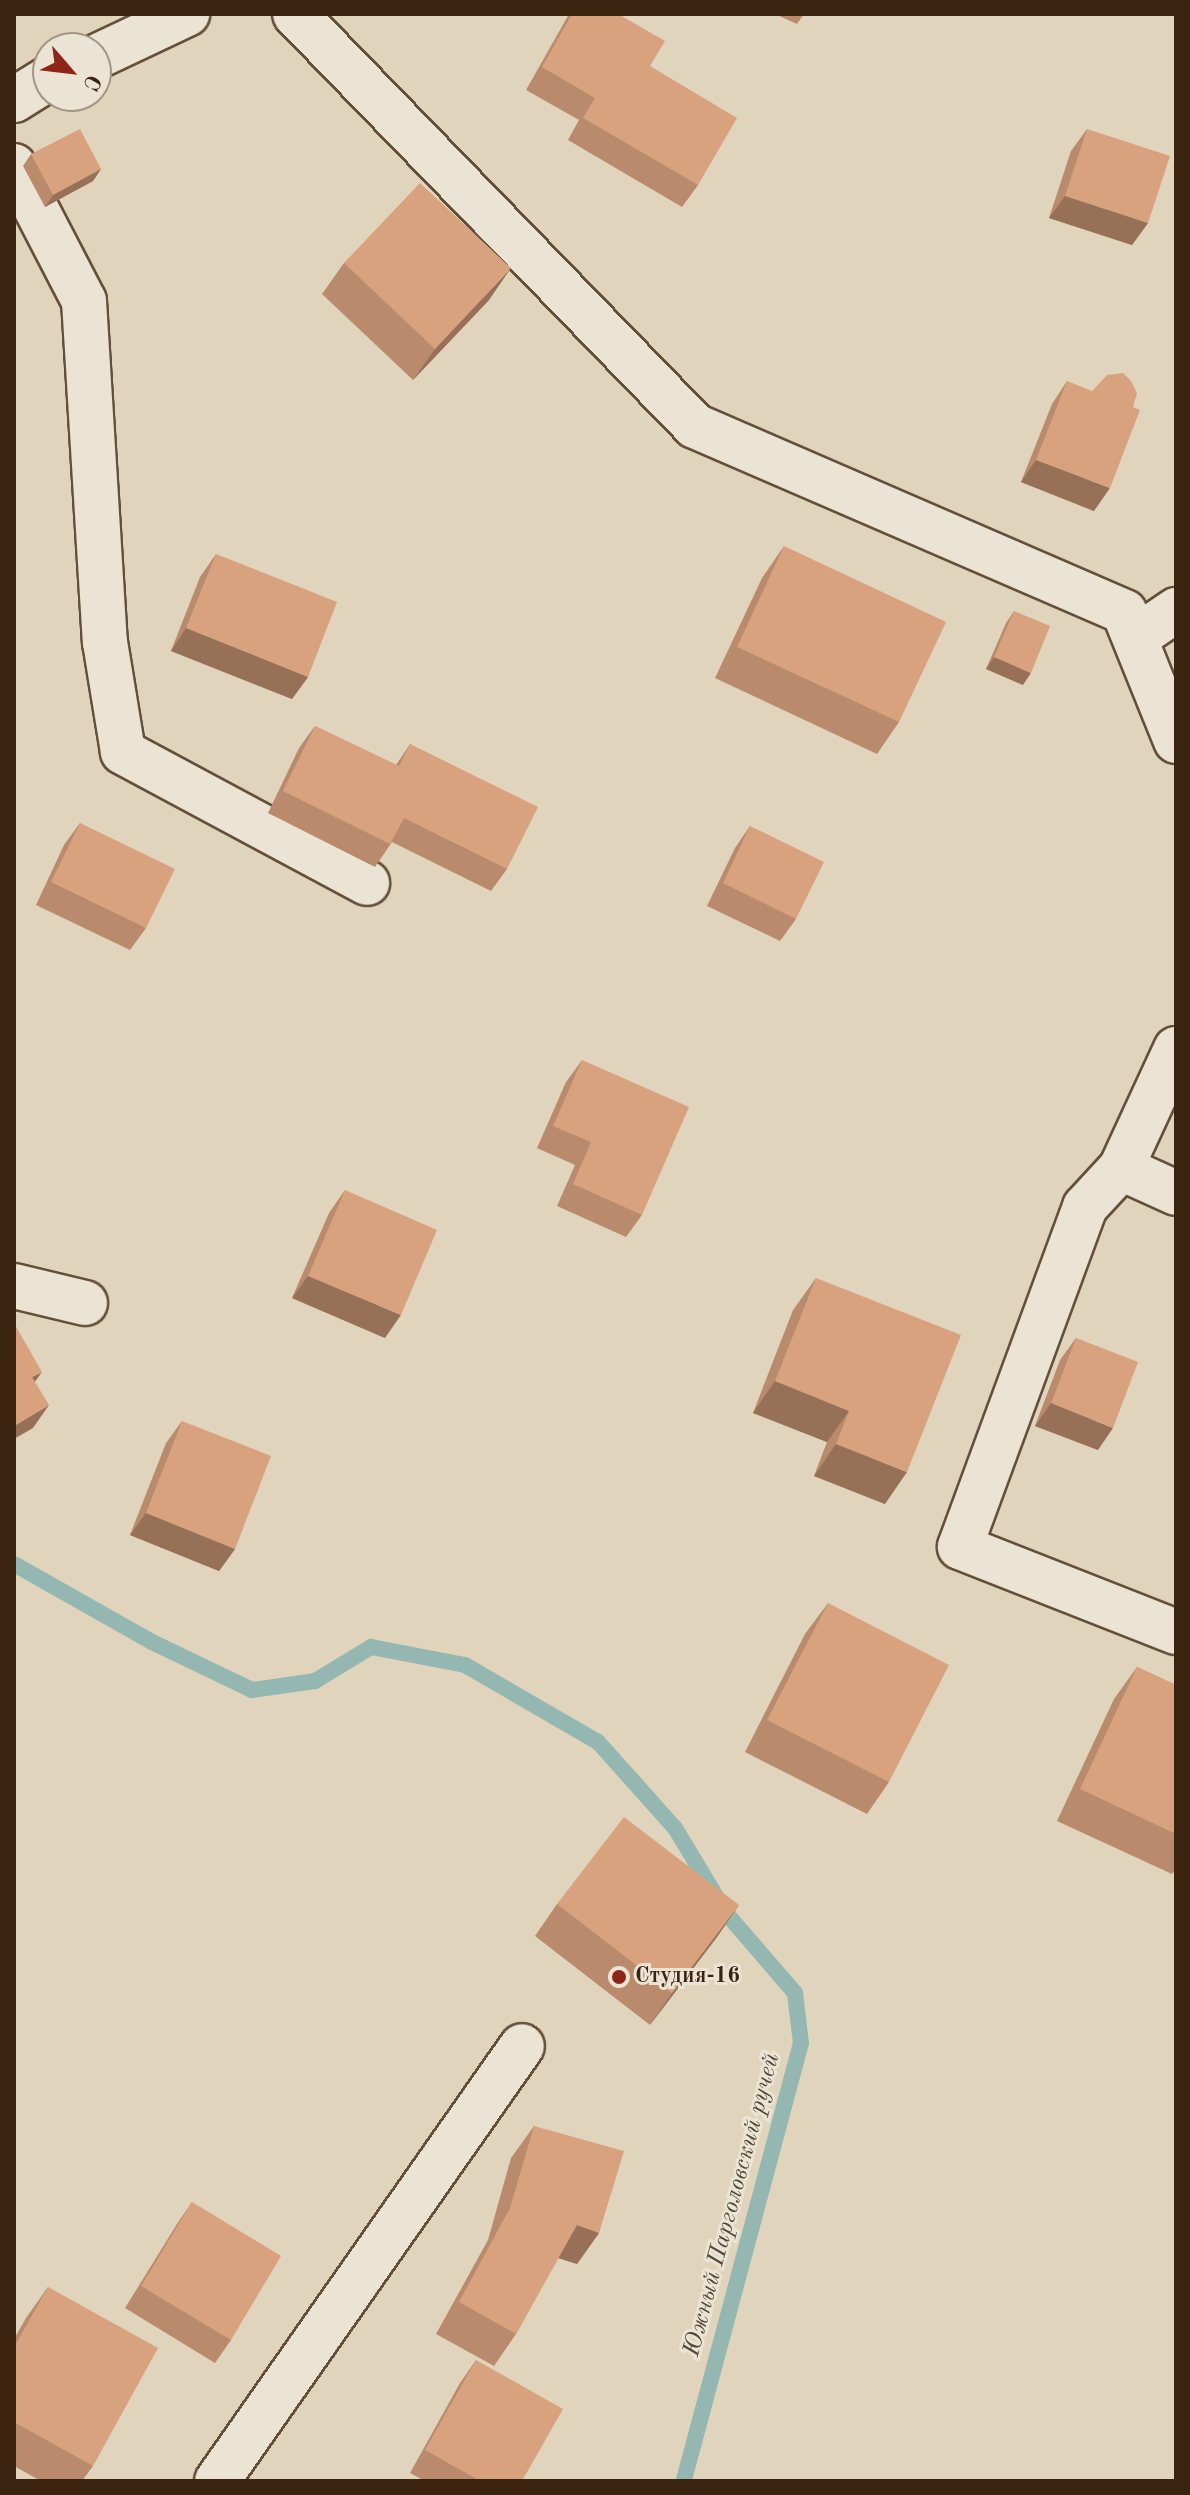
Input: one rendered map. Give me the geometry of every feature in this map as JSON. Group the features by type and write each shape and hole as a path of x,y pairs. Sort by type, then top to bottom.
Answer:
{"street":[{"path":"112,49 187,14"},
{"path":"295,14 695,426 1124,612 1176,741"},
{"path":"14,100 32,89"},
{"path":"14,166 84,301 105,642 123,752 367,883"},
{"path":"1135,638 1176,610"},
{"path":"1176,1049 1121,1168 1085,1207 960,1547 1176,1632"},
{"path":"1121,1168 1176,1193"},
{"path":"14,1286 85,1303"},
{"path":"217,2481 522,2046"}],"building":[{"path":"572,14 618,14 665,41 650,66 737,118 698,185 583,118 595,98 542,67"},
{"path":"80,129 101,169 53,195 31,154"},
{"path":"1087,129 1170,156 1148,223 1065,196"},
{"path":"420,183 511,268 435,349 344,263"},
{"path":"1123,373 1137,393 1133,407 1140,410 1110,488 1036,460 1067,381 1092,391 1107,375"},
{"path":"784,546 946,622 899,722 737,647"},
{"path":"216,554 337,602 308,677 186,628"},
{"path":"1014,611 1050,626 1031,673 994,657"},
{"path":"315,726 399,766 410,744 538,807 507,869 404,818 390,844 283,791"},
{"path":"80,823 175,869 146,928 51,882"},
{"path":"750,826 824,862 796,919 723,883"},
{"path":"582,1060 689,1107 642,1215 573,1184 591,1142 553,1126"},
{"path":"345,1190 437,1230 401,1315 308,1276"},
{"path":"816,1278 961,1335 907,1472 836,1444 849,1411 775,1381"},
{"path":"14,1323 42,1372 32,1377 49,1405 14,1426"},
{"path":"1076,1338 1138,1362 1113,1428 1051,1403"},
{"path":"182,1421 271,1456 235,1549 146,1513"},
{"path":"828,1603 949,1665 889,1782 767,1720"},
{"path":"1137,1667 1176,1685 1176,1834 1080,1789"},
{"path":"624,1817 739,1905 672,1993 557,1904"},
{"path":"534,2126 624,2151 599,2233 577,2225 516,2334 459,2302 510,2208"},
{"path":"192,2202 281,2256 231,2340 141,2286"},
{"path":"48,2287 158,2348 93,2466 14,2422 14,2347"},
{"path":"476,2360 563,2409 522,2481 480,2481 425,2450"}],"waterway":[{"name":"Южный Парголовский ручей","path":"14,1564 152,1642 252,1690 315,1681 371,1647 465,1665 598,1742 675,1828 726,1913 795,1993 801,2043 684,2481"}],"place":[{"name":"Студия-16","path":"619,1977"}]}
